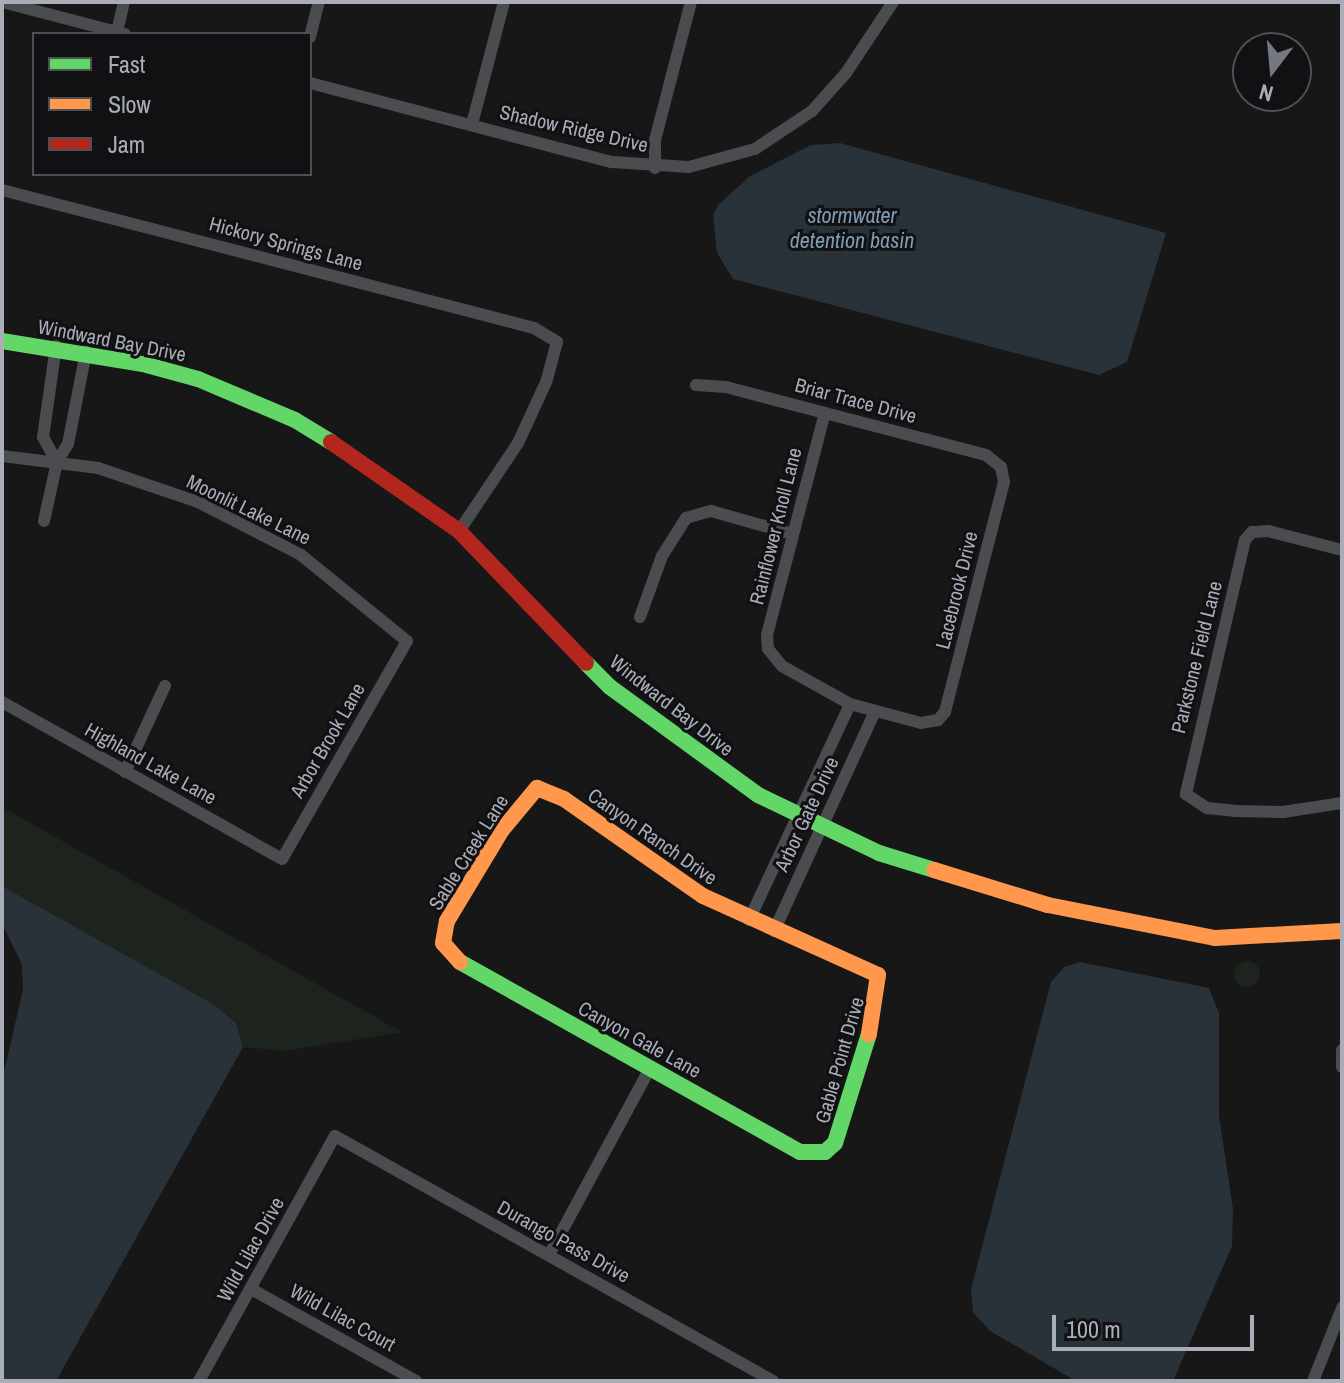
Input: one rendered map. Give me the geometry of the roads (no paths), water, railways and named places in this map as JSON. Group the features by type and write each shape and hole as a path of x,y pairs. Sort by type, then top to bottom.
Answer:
{"street":[{"path":"2,2 117,32"},
{"path":"121,32 124,2"},
{"path":"311,32 319,2"},
{"path":"472,124 504,2"},
{"path":"655,168 655,140 691,2"},
{"name":"Shadow Ridge Drive","path":"874,27 881,2"},
{"name":"Shadow Ridge Drive","path":"312,84 612,162 655,168 725,159 785,131 835,87 893,2"},
{"name":"Hickory Springs Lane","path":"2,190 534,328 557,342 547,380 518,443 459,531"},
{"name":"Windward Bay Drive","path":"2,341 56,346 198,379 295,420 379,471 459,531 610,687 758,795 879,853 1063,908 1215,938 1342,931"},
{"path":"56,346 43,437 57,462"},
{"path":"44,521 57,462 68,444 86,352"},
{"name":"Briar Trace Drive","path":"696,385 726,387 986,455 1001,467"},
{"name":"Rainflower Knoll Lane","path":"825,413 767,635 768,649 782,666 850,704"},
{"name":"Moonlit Lake Lane","path":"2,456 98,468 224,515 301,555 407,641"},
{"name":"Lacebrook Drive","path":"874,714 921,723 938,720 945,712 1004,482 1001,467"},
{"path":"640,617 662,556 686,518 711,511 793,534"},
{"name":"Parkstone Field Lane","path":"1342,550 1252,532 1242,555 1186,794 1207,808 1234,811 1283,812 1342,803"},
{"name":"Arbor Brook Lane","path":"282,859 407,641"},
{"path":"125,772 165,686"},
{"name":"Highland Lake Lane","path":"2,702 282,859"},
{"path":"850,704 874,714"},
{"name":"Arbor Gate Drive","path":"749,920 850,704"},
{"name":"Arbor Gate Drive","path":"774,931 874,714"},
{"name":"Canyon Ranch Drive","path":"537,788 549,789 659,870 749,920 878,975"},
{"name":"Sable Creek Lane","path":"443,943 447,921 476,871 537,788"},
{"name":"Canyon Gale Lane","path":"443,943 453,958 800,1152 825,1152"},
{"name":"Gable Point Drive","path":"825,1152 835,1143 854,1087 879,993 878,975"},
{"path":"1341,1050 1342,1067"},
{"path":"549,1255 650,1068"},
{"name":"Durango Pass Drive","path":"335,1136 773,1381"},
{"name":"Wild Lilac Drive","path":"199,1381 335,1136"},
{"name":"Wild Lilac Court","path":"251,1289 416,1381"},
{"path":"1313,1381 1342,1308"}],"water":[{"name":"stormwater detention basin","path":"840,143 1166,233 1127,362 1099,375 733,279 717,253 713,215 718,205 750,176 811,145"},
{"path":"2,886 213,1004 236,1023 243,1047 56,1381 2,1381 2,1080 23,990 22,964 2,924"},
{"path":"1080,962 1209,988 1219,1013 1219,1116 1233,1209 1232,1246 1173,1381 1076,1381 990,1331 973,1312 971,1289 1051,982 1064,967"}]}
